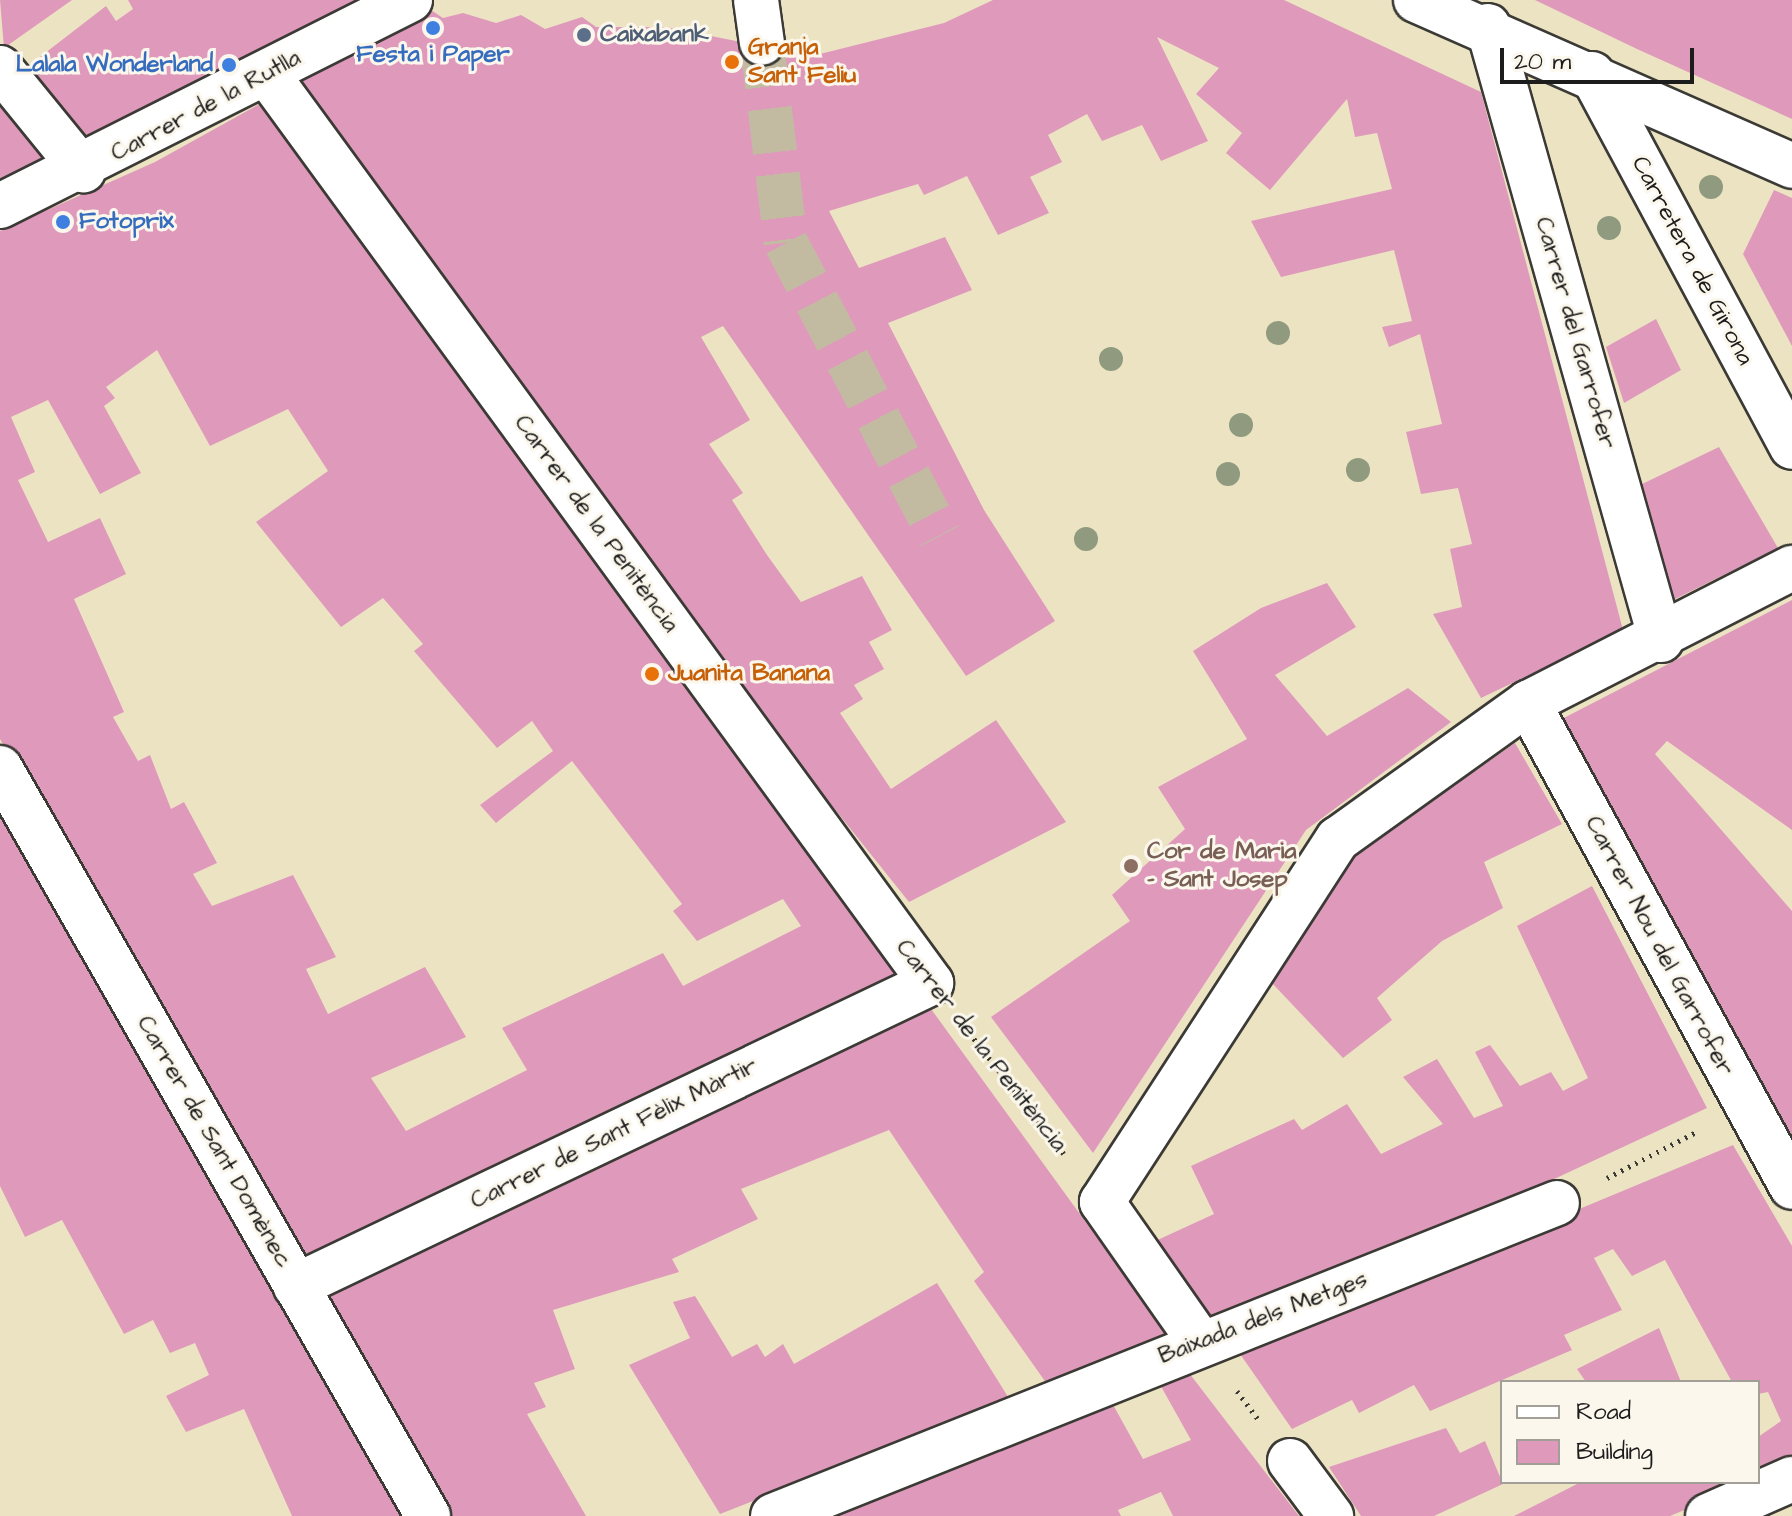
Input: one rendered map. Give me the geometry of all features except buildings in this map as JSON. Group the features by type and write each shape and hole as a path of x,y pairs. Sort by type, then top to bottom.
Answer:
{"street":[{"name":"Carrer de la Rutlla","path":"0,206 83,170 410,0"},
{"path":"756,0 762,43"},
{"path":"1416,0 1488,26 1792,166"},
{"name":"Carrer del Garrofer","path":"1488,26 1661,640"},
{"path":"0,68 83,170"},
{"name":"Carrer de la Penitència","path":"267,74 931,983"},
{"name":"Carretera de Girona","path":"1592,74 1792,447"},
{"path":"1200,1342 1102,1202 1338,839 1528,703 1661,640 1792,568"},
{"name":"Carrer Nou del Garrofer","path":"1528,703 1792,1187"},
{"name":"Carrer de Sant Domènec","path":"0,768 428,1516"},
{"name":"Carrer de Sant Fèlix Màrtir","path":"296,1286 931,983"},
{"name":"Baixada dels Metges","path":"773,1516 1200,1342 1557,1203"},
{"path":"1290,1461 1331,1516"},
{"path":"1708,1516 1792,1479"}],"path":[{"name":"Carrer de la Penitència","path":"931,983 1102,1202"},
{"path":"1557,1203 1747,1107"},
{"path":"1200,1342 1290,1461"}],"tunnel":[{"path":"762,43 786,243 940,536"}],"place":[{"name":"Festa i Paper","path":"433,28"},
{"name":"Caixabank","path":"584,35"},
{"name":"Granja Sant Feliu","path":"732,62"},
{"name":"Lalala Wonderland","path":"229,65"},
{"name":"Fotoprix","path":"63,222"},
{"name":"Juanita Banana","path":"652,674"},
{"name":"Cor de Maria - Sant Josep","path":"1131,866"}]}
